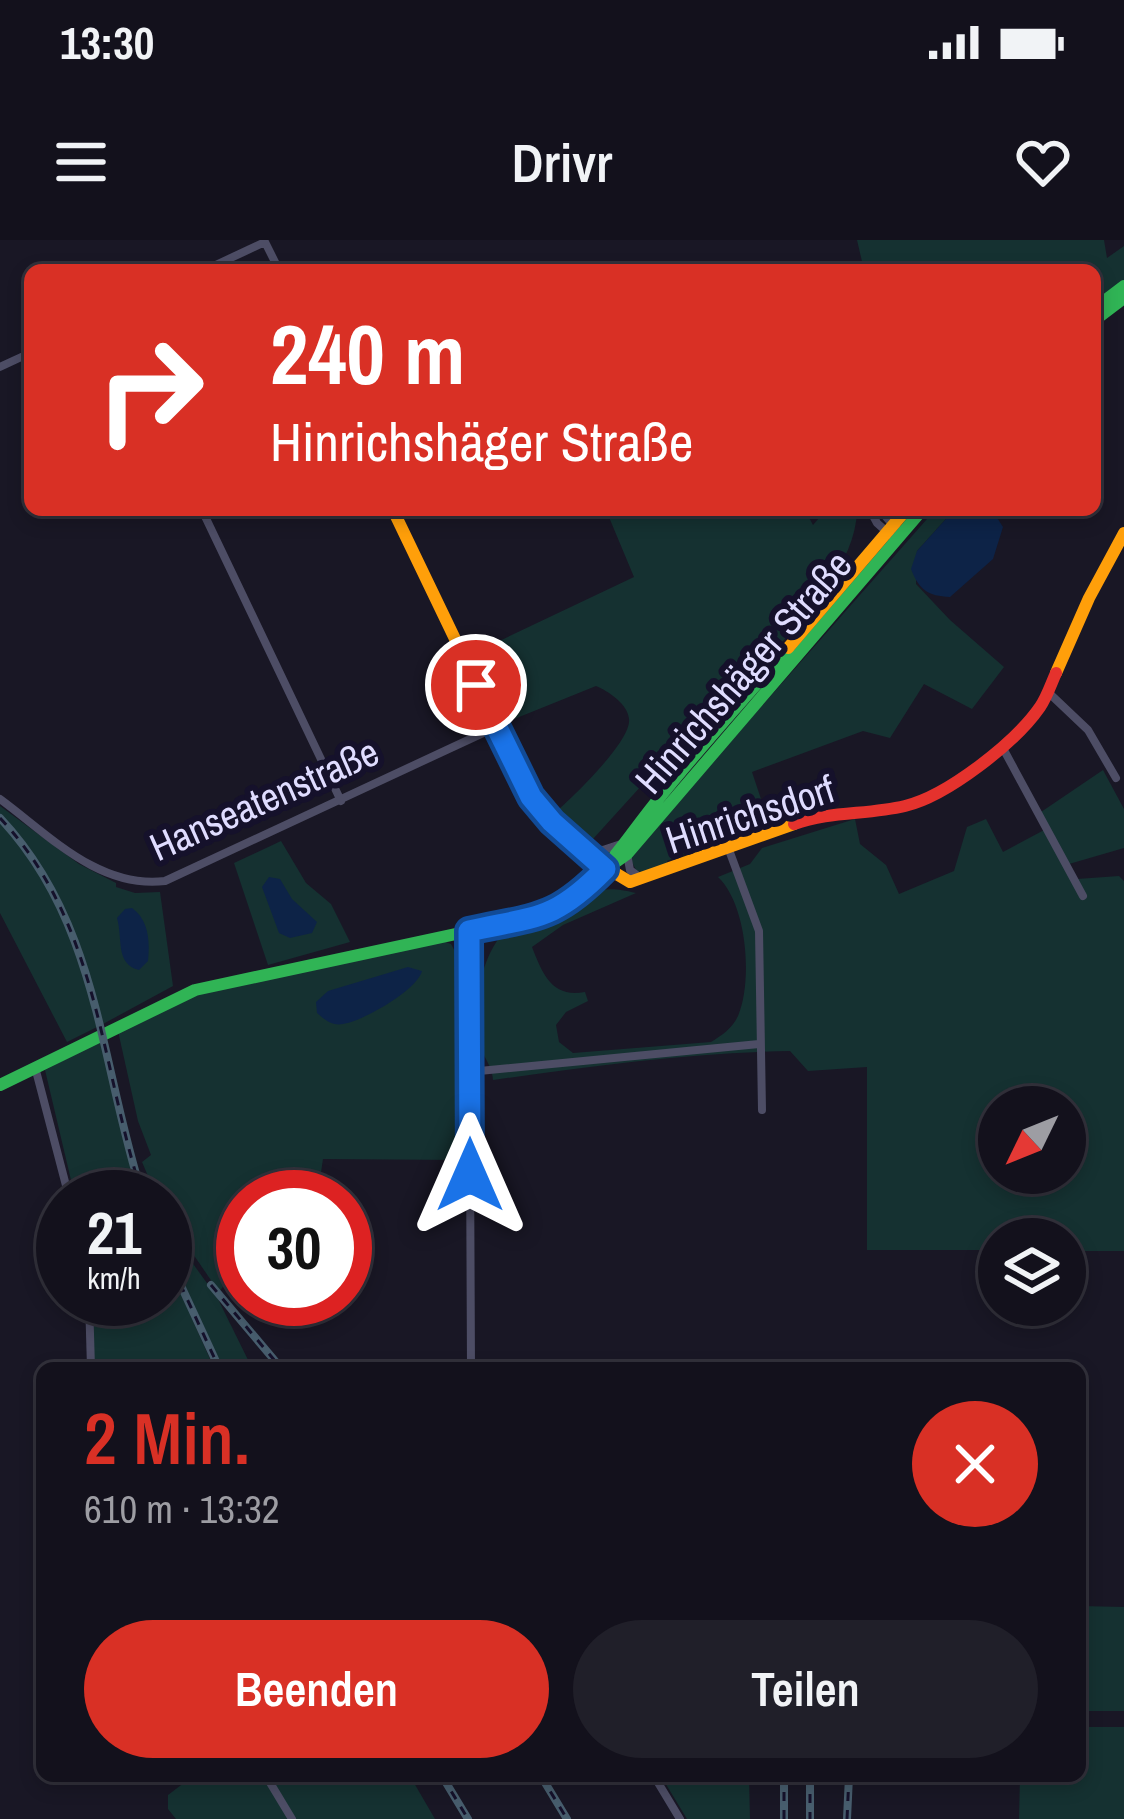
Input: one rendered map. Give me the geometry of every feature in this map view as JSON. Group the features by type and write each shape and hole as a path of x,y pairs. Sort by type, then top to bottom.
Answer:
{"main road":[{"path":"396,516 531,797 605,869"},
{"name":"Hinrichshäger Straße","path":"894,533 903,516"},
{"name":"Hinrichshäger Straße","path":"2,1080 195,990 553,913 576,898 624,849 894,533 915,516"},
{"name":"Hinrichsdorf","path":"605,869 622,880 643,879 820,815 925,801 1003,749 1025,727 1049,693 1122,543"}],"street":[{"path":"217,264 265,241"},
{"path":"205,516 341,801"},
{"path":"876,516 894,533"},
{"path":"884,516 894,533"},
{"path":"1049,693 1088,730 1116,778"},
{"name":"Hanseatenstraße","path":"0,799 94,868 120,879 148,883 188,874 496,727"},
{"path":"1003,749 1083,896"},
{"name":"Hinrichshäger Straße","path":"580,848 624,849"},
{"name":"Hinrichsdorf","path":"624,849 630,869 643,879"},
{"path":"729,849 759,932 759,1110"},
{"path":"464,932 469,970 471,1362"},
{"path":"469,1072 759,1045"},
{"path":"35,1067 62,1170"},
{"path":"90,1326 91,1362"},
{"path":"270,1782 292,1819"},
{"path":"658,1782 680,1819"}],"green space":[{"path":"857,240 1104,240 1107,258 1124,246 1124,281 1101,298 1101,264 863,264"},
{"path":"609,516 808,516 813,525 821,516 856,516 842,562 807,614 724,704 711,709 593,839 558,810 621,740 629,719 625,708 596,686 507,722 474,653 634,577"},
{"path":"930,516 949,516 917,551 916,584 1004,667 972,709 924,684 890,738 863,731 752,772 769,823 643,873 636,870 632,853"},
{"path":"1103,770 1124,809 1124,848 1069,864 1077,879 1119,876 1124,881 1124,1251 1086,1251 1086,1218 978,1218 978,1250 867,1250 867,1067 808,1071 790,1051 753,1052 493,1080 478,1041 477,1009 484,968 502,934 564,917 596,892 636,893 563,925 532,947 550,982 564,991 585,992 588,1001 566,1012 556,1025 559,1042 573,1053 711,1042 736,1021 746,964 735,905 718,877 750,864 762,848 855,819 860,844 886,865 899,894 954,871 967,827 986,819 1003,852 1046,829 1041,812"},
{"path":"0,806 116,887 135,893 160,892 173,986 103,1024 65,912 37,861 0,815"},
{"path":"0,821 51,890 86,970 101,1025 67,1042 0,913"},
{"path":"281,841 306,883 331,904 350,942 268,965 234,863"},
{"path":"440,940 451,944 458,957 463,1160 323,1159 321,1170 216,1170 216,1288 192,1252 192,1170 145,1170 142,1162 151,1155 138,1121 118,1031 198,993"},
{"path":"103,1039 131,1170 69,1170 45,1070"},
{"path":"192,1262 216,1296 216,1326 231,1326 249,1362 220,1362 192,1301"},
{"path":"192,1319 211,1362 94,1362 93,1326 192,1326"},
{"path":"1086,1606 1124,1607 1124,1711 1086,1711"},
{"path":"1086,1727 1124,1727 1124,1819 1019,1819 1020,1782 1086,1782"},
{"path":"185,1782 413,1782 435,1819 176,1819 168,1809 168,1795"},
{"path":"665,1782 749,1782 750,1819 687,1819"}],"water":[{"path":"949,516 996,516 1003,527 993,559 950,597 930,593 917,582 911,569 917,551"},
{"path":"269,877 280,879 292,899 317,922 312,933 290,938 279,933 262,887"},
{"path":"132,908 142,919 148,939 148,961 139,970 123,956 117,918"},
{"path":"408,967 422,971 401,995 376,1011 339,1024 317,1013 316,1002 328,991"}],"railway":[{"path":"0,818 33,859 78,950 135,1170"},
{"path":"211,1285 276,1362"},
{"path":"192,1310 216,1362"},
{"path":"446,1782 468,1819"},
{"path":"545,1782 567,1819"},
{"path":"784,1782 784,1819"},
{"path":"810,1782 810,1819"},
{"path":"847,1819 849,1782"}],"traffic: fast":[{"path":"1101,303 1124,286"},
{"path":"1101,315 1124,298"},
{"path":"610,866 627,854 917,516"},
{"path":"0,1085 195,990 544,915 563,905 595,879 788,648"}],"traffic: slow":[{"path":"396,516 531,797 590,858 630,882 794,824"},
{"path":"788,648 901,516"},
{"path":"1056,673 1124,533"}],"traffic: jam":[{"path":"794,824 905,806 940,791 979,766 1029,721 1056,673"}],"route":[{"path":"470,1175 469,931 553,913 605,869 531,797 476,685"}]}
